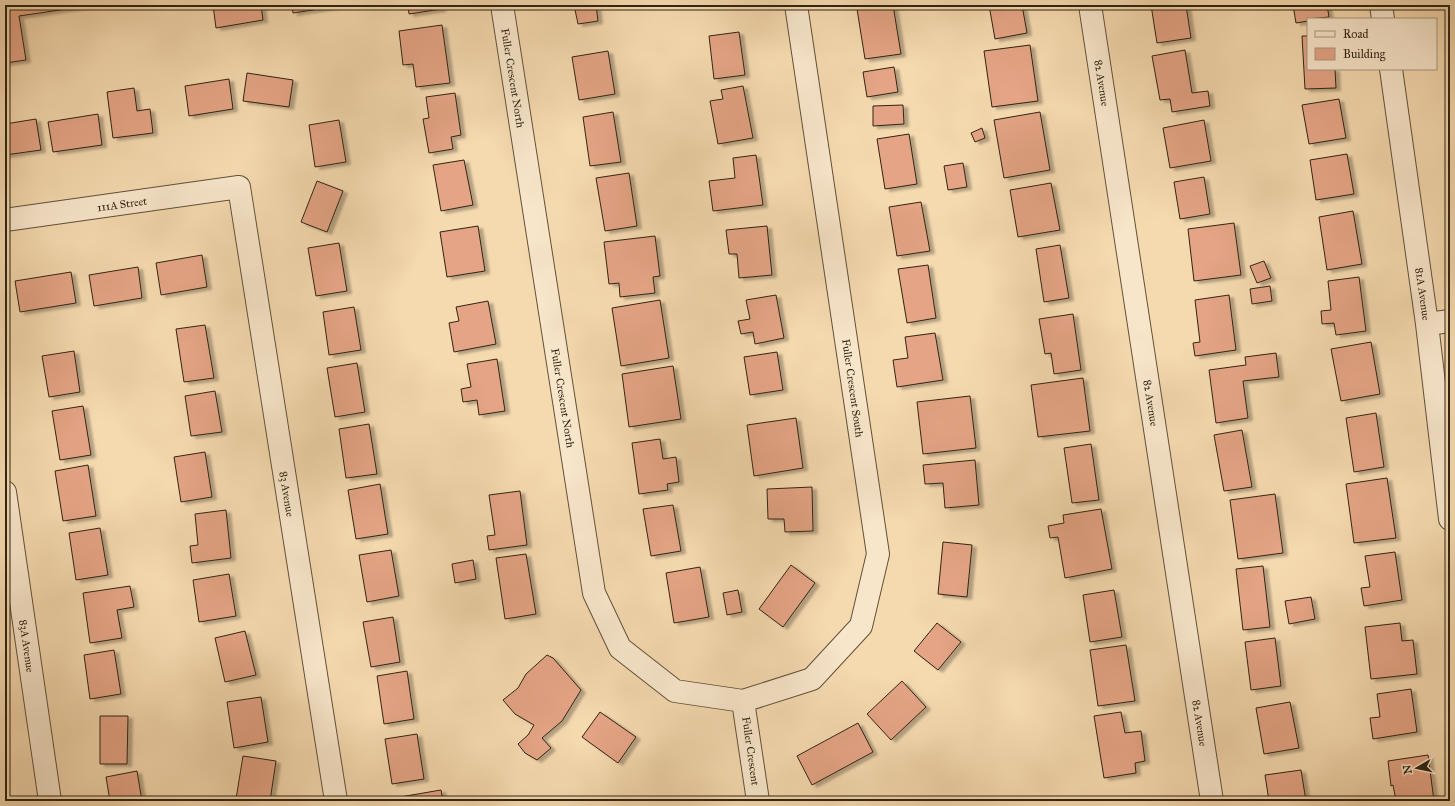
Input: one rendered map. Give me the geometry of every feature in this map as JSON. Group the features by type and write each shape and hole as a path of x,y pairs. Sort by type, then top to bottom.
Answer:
{"street":[{"name":"Fuller Crescent North","path":"502,5 594,593 620,648 675,691 743,701"},
{"name":"Fuller Crescent South","path":"743,701 812,679 861,626 878,554 796,5"},
{"name":"82 Avenue","path":"1090,5 1212,801"},
{"path":"1382,5 1384,18"},
{"name":"81A Avenue","path":"1391,70 1427,324 1450,519"},
{"name":"111A Street","path":"5,220 239,187"},
{"name":"83 Avenue","path":"239,187 336,801"},
{"path":"1427,324 1450,321"},
{"name":"83A Avenue","path":"5,492 50,801"},
{"name":"Fuller Crescent","path":"743,701 758,801"}],"building":[{"path":"5,5 94,5 19,16 26,60 5,63"},
{"path":"213,5 261,5 263,20 216,28"},
{"path":"292,5 345,5 293,13"},
{"path":"408,5 441,5 441,9 409,14"},
{"path":"574,5 596,5 598,21 578,24"},
{"path":"881,5 893,5 901,54 865,59 857,9"},
{"path":"989,5 1022,5 1027,33 995,39"},
{"path":"1151,5 1186,5 1191,38 1157,43"},
{"path":"1293,5 1327,5 1329,17 1307,18 1307,21 1296,23"},
{"path":"1447,24 1450,24 1450,44"},
{"path":"442,25 450,83 416,87 413,64 403,65 399,31"},
{"path":"739,32 745,75 714,79 709,36"},
{"path":"1302,36 1307,36 1307,70 1335,70 1336,88 1305,89"},
{"path":"1030,45 1038,101 992,107 984,51"},
{"path":"1185,50 1192,93 1208,91 1210,106 1172,112 1170,99 1160,100 1152,56"},
{"path":"608,51 615,94 579,100 572,57"},
{"path":"894,67 898,92 867,97 863,72"},
{"path":"247,73 293,80 289,107 243,101"},
{"path":"229,79 233,109 189,116 185,86"},
{"path":"743,86 753,138 718,144 710,101 723,99 721,90"},
{"path":"134,88 137,111 150,109 153,133 113,138 107,92"},
{"path":"455,93 461,135 451,137 453,149 429,153 423,119 429,118 426,97"},
{"path":"1339,99 1346,138 1309,144 1302,105"},
{"path":"903,105 904,124 873,126 873,106"},
{"path":"613,112 621,162 590,166 583,117"},
{"path":"1040,112 1050,170 1004,178 994,120"},
{"path":"98,114 102,145 53,152 48,122"},
{"path":"36,119 41,150 5,155 5,124"},
{"path":"339,120 346,162 315,167 309,125"},
{"path":"1204,120 1211,161 1170,168 1163,128"},
{"path":"982,128 985,138 975,142 971,133"},
{"path":"909,134 917,184 885,189 877,139"},
{"path":"1347,154 1354,194 1316,200 1310,160"},
{"path":"756,155 763,205 713,211 709,181 735,178 733,158"},
{"path":"464,160 473,205 441,211 433,165"},
{"path":"963,163 967,187 948,190 944,166"},
{"path":"629,173 637,226 605,231 596,178"},
{"path":"1204,177 1210,214 1180,219 1174,182"},
{"path":"317,181 343,191 327,232 301,222"},
{"path":"1051,183 1060,230 1018,237 1010,190"},
{"path":"921,202 930,251 897,256 889,207"},
{"path":"1353,211 1362,264 1327,270 1319,217"},
{"path":"1234,223 1241,275 1194,281 1188,229"},
{"path":"478,226 485,271 447,277 440,232"},
{"path":"767,226 772,275 739,278 737,254 729,254 726,230"},
{"path":"655,236 660,276 653,277 655,293 620,297 619,283 609,284 604,242"},
{"path":"339,243 347,291 316,296 308,248"},
{"path":"1060,245 1069,298 1044,302 1036,249"},
{"path":"202,255 207,287 161,295 156,263"},
{"path":"1264,261 1271,278 1257,283 1250,266"},
{"path":"928,265 936,318 907,323 898,269"},
{"path":"138,267 142,298 94,306 89,275"},
{"path":"71,272 76,303 20,312 15,281"},
{"path":"1359,277 1366,331 1336,335 1334,323 1322,324 1321,311 1331,310 1328,281"},
{"path":"1270,286 1272,301 1252,304 1250,289"},
{"path":"776,295 784,338 755,344 753,332 741,334 738,321 750,319 746,300"},
{"path":"1229,295 1236,350 1195,356 1193,343 1200,342 1195,300"},
{"path":"660,300 669,358 621,366 612,308"},
{"path":"488,301 496,344 454,352 449,323 459,321 456,307"},
{"path":"354,307 361,350 329,355 323,312"},
{"path":"1073,314 1081,370 1054,374 1051,353 1045,354 1039,319"},
{"path":"205,325 214,378 184,382 176,329"},
{"path":"935,333 943,380 897,387 893,360 908,358 905,337"},
{"path":"1371,342 1380,394 1341,401 1331,349"},
{"path":"74,351 80,392 49,397 42,356"},
{"path":"777,352 783,390 750,395 744,357"},
{"path":"1276,353 1279,377 1243,381 1248,418 1216,423 1209,370 1246,365 1245,357"},
{"path":"497,359 505,411 479,415 477,400 463,402 461,389 471,387 467,364"},
{"path":"357,363 365,412 335,417 327,368"},
{"path":"673,366 681,419 629,427 622,374"},
{"path":"1083,378 1090,431 1038,437 1031,385"},
{"path":"215,391 222,432 191,436 185,396"},
{"path":"970,396 976,448 923,454 917,402"},
{"path":"83,406 91,455 60,460 52,411"},
{"path":"1376,413 1384,467 1354,472 1346,418"},
{"path":"796,418 803,468 754,476 747,425"},
{"path":"369,424 377,474 346,478 339,429"},
{"path":"1242,430 1252,487 1224,491 1214,435"},
{"path":"660,439 663,459 676,457 679,482 667,484 668,490 639,494 632,443"},
{"path":"1091,444 1099,500 1072,503 1064,448"},
{"path":"205,452 212,497 181,502 174,457"},
{"path":"975,460 979,505 945,508 943,483 925,484 923,465"},
{"path":"88,465 96,516 63,521 55,471"},
{"path":"1387,478 1396,538 1354,543 1346,484"},
{"path":"380,484 388,534 356,539 348,490"},
{"path":"812,487 813,531 785,532 784,519 768,519 767,489"},
{"path":"520,491 527,545 489,550 487,536 495,535 489,495"},
{"path":"1275,494 1283,553 1238,559 1230,500"},
{"path":"673,505 681,551 651,556 643,509"},
{"path":"1101,509 1112,569 1065,578 1058,537 1050,538 1048,526 1064,523 1063,515"},
{"path":"226,510 231,558 192,563 190,546 198,545 195,514"},
{"path":"100,528 108,575 76,580 69,533"},
{"path":"943,542 972,545 967,597 938,594"},
{"path":"391,550 399,596 367,602 359,555"},
{"path":"1395,552 1402,600 1364,606 1361,588 1370,587 1365,556"},
{"path":"526,554 536,614 505,619 496,558"},
{"path":"473,560 476,579 455,583 452,564"},
{"path":"791,565 815,583 783,627 759,609"},
{"path":"1263,566 1270,627 1243,630 1236,569"},
{"path":"700,567 709,617 674,623 666,573"},
{"path":"229,574 236,616 199,622 193,580"},
{"path":"130,586 134,607 117,610 122,638 90,643 83,593"},
{"path":"738,590 742,612 727,615 723,593"},
{"path":"1114,590 1122,637 1090,642 1083,595"},
{"path":"1311,597 1315,619 1289,624 1285,601"},
{"path":"393,617 400,662 371,667 363,622"},
{"path":"937,623 961,642 938,670 914,651"},
{"path":"1400,623 1402,641 1413,640 1417,674 1371,679 1365,627"},
{"path":"245,631 256,675 225,682 215,638"},
{"path":"1275,638 1281,686 1251,690 1245,642"},
{"path":"1126,645 1135,701 1098,706 1090,650"},
{"path":"114,650 121,694 90,699 84,655"},
{"path":"547,655 553,658 581,690 562,721 542,738 551,748 537,760 525,753 518,744 528,735 534,725 515,714 503,700 518,688 526,674"},
{"path":"407,671 414,719 384,724 377,676"},
{"path":"902,681 926,707 891,740 867,714"},
{"path":"1411,689 1417,732 1373,739 1370,718 1380,717 1377,694"},
{"path":"261,697 268,742 234,748 227,702"},
{"path":"1290,702 1299,748 1264,754 1256,708"},
{"path":"600,712 636,737 618,763 582,737"},
{"path":"1121,712 1125,733 1141,731 1145,761 1135,763 1136,773 1104,778 1094,716"},
{"path":"100,716 128,716 127,764 100,764"},
{"path":"858,723 873,752 812,785 797,756"},
{"path":"417,734 424,779 392,784 385,739"},
{"path":"1428,755 1434,801 1396,801 1393,785 1391,786 1388,761"},
{"path":"243,756 276,761 270,801 236,799"},
{"path":"1301,770 1306,801 1269,801 1265,775"},
{"path":"137,771 142,801 110,801 106,777"},
{"path":"441,790 443,801 394,801 394,798"}]}
